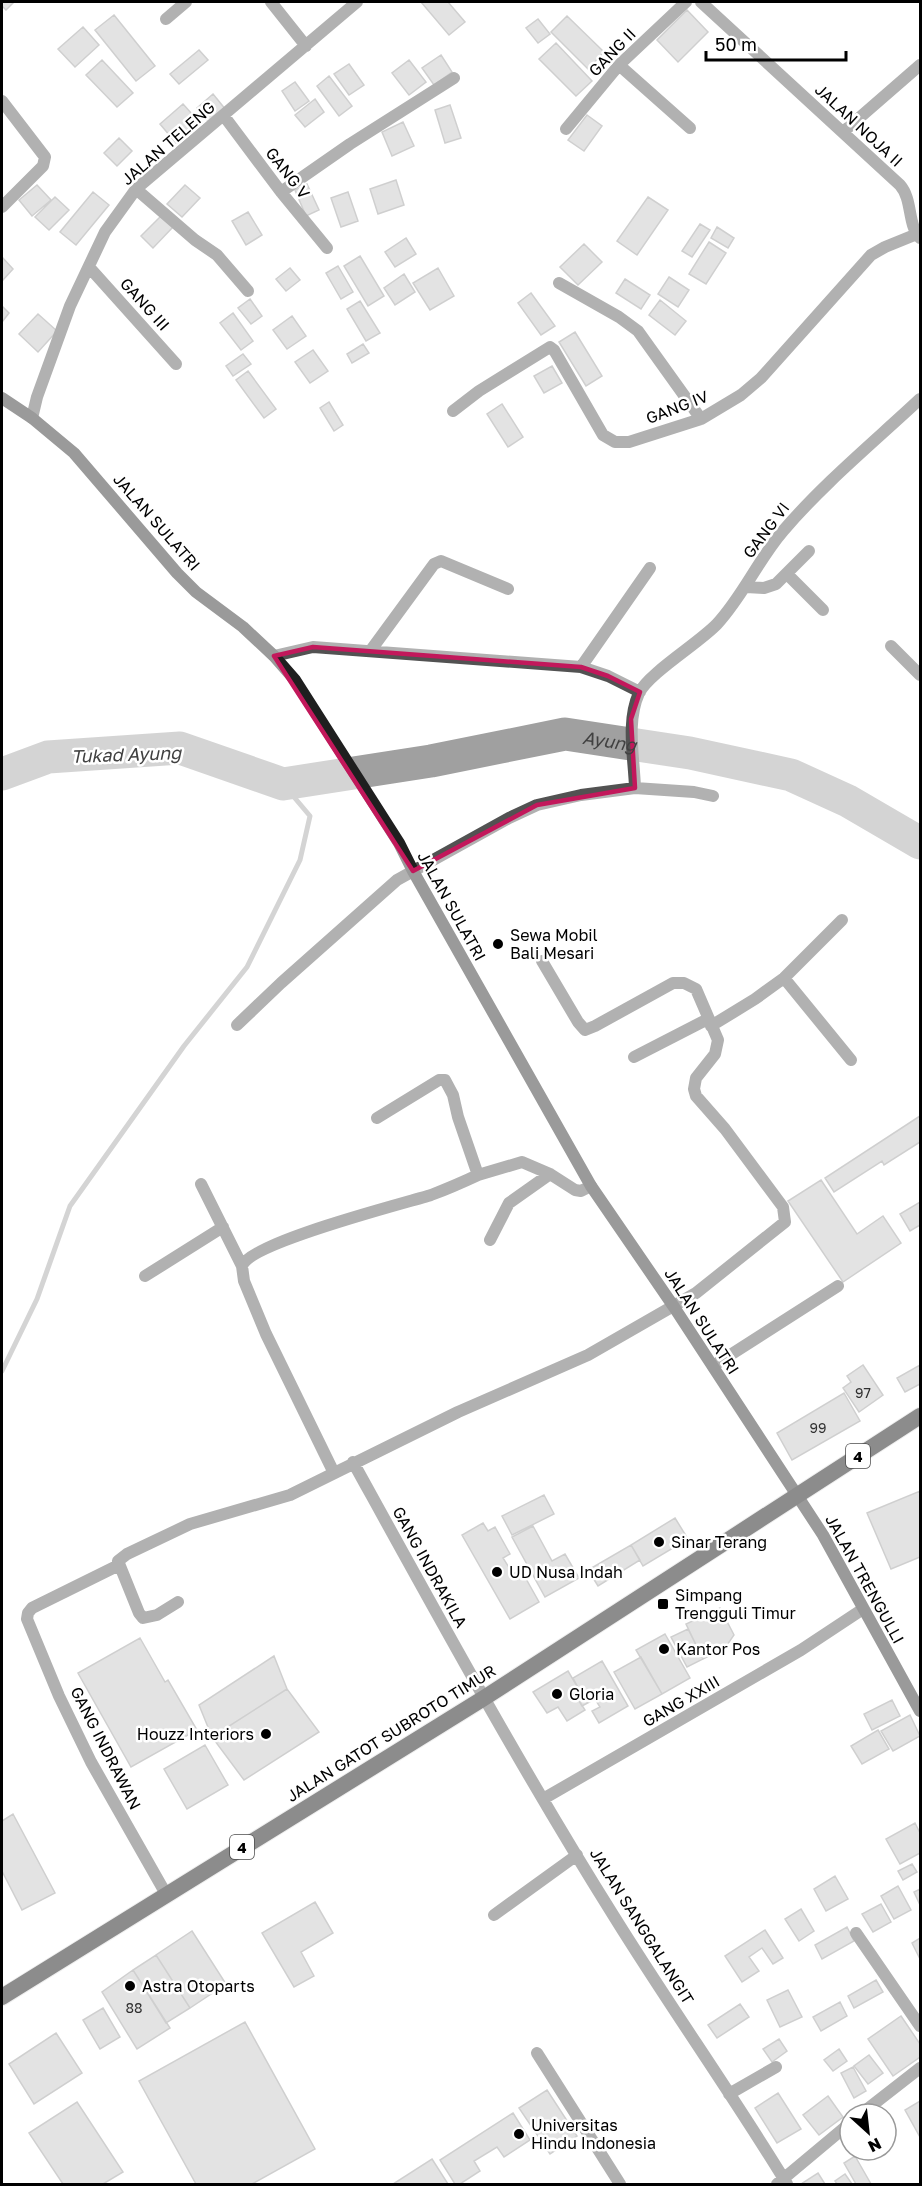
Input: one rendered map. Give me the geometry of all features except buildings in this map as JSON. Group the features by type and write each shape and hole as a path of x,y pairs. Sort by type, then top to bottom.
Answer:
{"highway":[{"name":"4","path":"796,1496 921,1416"},
{"name":"JALAN GATOT SUBROTO TIMUR","path":"2,1997 796,1496"}],"main road":[{"name":"JALAN SULATRI","path":"2,398 32,418 84,463 177,573 196,592 257,638 295,680 399,843 591,1186 674,1306 796,1496"},
{"name":"JALAN TRENGULLI","path":"796,1496 823,1535 921,1711"}],"street":[{"path":"166,19 186,2"},
{"path":"271,2 306,46"},
{"name":"JALAN TELENG","path":"32,418 37,397 70,306 105,232 136,189 357,2"},
{"name":"GANG II","path":"566,129 619,64 686,2"},
{"name":"JALAN NOJA II","path":"701,2 905,190 919,236"},
{"path":"619,64 690,128"},
{"path":"843,132 921,65"},
{"path":"281,192 350,144 454,78"},
{"path":"2,101 45,157 45,161 2,207"},
{"name":"GANG V","path":"224,116 281,192 327,248"},
{"path":"136,189 195,240 217,255 248,291"},
{"name":"GANG IV","path":"453,411 479,391 550,347 554,350 603,435 615,442 629,442 701,419 741,395 761,378 871,255 885,247 919,236"},
{"name":"GANG III","path":"89,267 176,364"},
{"path":"559,283 619,317 638,331 701,419"},
{"name":"GANG VI","path":"635,788 632,719 640,692 655,675 707,633 746,586 764,554 808,502 921,399"},
{"path":"746,586 769,587 776,584 809,551"},
{"path":"371,650 434,564 441,561 508,589"},
{"path":"581,667 650,568"},
{"path":"788,574 823,610"},
{"path":"891,646 921,675"},
{"path":"274,656 313,647 581,667 608,676 640,692"},
{"path":"237,1025 397,880 508,818 537,805 581,795 635,788 694,792 713,796"},
{"path":"634,1057 755,999 784,978 842,920"},
{"path":"178,1602 157,1615 143,1618 118,1561 127,1554 190,1524 290,1495 458,1412 588,1355 674,1306 735,1263 785,1222 783,1207 725,1129 696,1096 694,1089 696,1078 715,1054 718,1040 696,989 684,983 673,983 585,1030 542,962"},
{"path":"784,978 851,1060"},
{"path":"377,1118 439,1080 447,1082 478,1175"},
{"path":"242,1266 250,1256 347,1218 433,1194 478,1175 522,1162 550,1174 575,1190 581,1191 591,1186"},
{"path":"490,1240 509,1203 550,1174"},
{"path":"201,1184 242,1266 244,1281 266,1334 334,1473"},
{"path":"145,1276 223,1227"},
{"path":"712,1366 838,1286"},
{"name":"GANG INDRAKILA","path":"353,1462 481,1693"},
{"name":"GANG INDRAWAN","path":"119,1565 32,1608 27,1619 83,1747 166,1894"},
{"name":"GANG XXIII","path":"543,1799 779,1663 826,1635 863,1609"},
{"name":"JALAN SANGGALANGIT","path":"481,1693 615,1918 783,2182 838,2134"},
{"path":"494,1915 577,1855"},
{"path":"856,1933 921,2026"},
{"path":"537,2053 620,2184"},
{"path":"729,2094 776,2067"},
{"path":"877,2102 921,2068"}],"highlighted area":[{"path":"313,647 581,667 608,676 640,692 631,719 635,788 537,805 413,871 274,656"}],"waterway":[{"name":"Ayung","path":"2,774 48,757 180,748 283,784 431,761 565,734 690,753 791,775 848,801 920,843"},
{"path":"2,1371 37,1299 70,1206 184,1046 247,967 300,860 310,816 283,784"}],"place":[{"name":"Sewa Mobil Bali Mesari","path":"498,944"},
{"name":"Sinar Terang","path":"659,1542"},
{"name":"UD Nusa Indah","path":"497,1572"},
{"name":"Simpang Trengguli Timur","path":"663,1604"},
{"name":"Kantor Pos","path":"664,1649"},
{"name":"Gloria","path":"557,1694"},
{"name":"Houzz Interiors","path":"266,1734"},
{"name":"Astra Otoparts","path":"130,1986"},
{"name":"Universitas Hindu Indonesia","path":"519,2134"}],"water label":[{"name":"Tukad Ayung","path":"126,754"}]}
